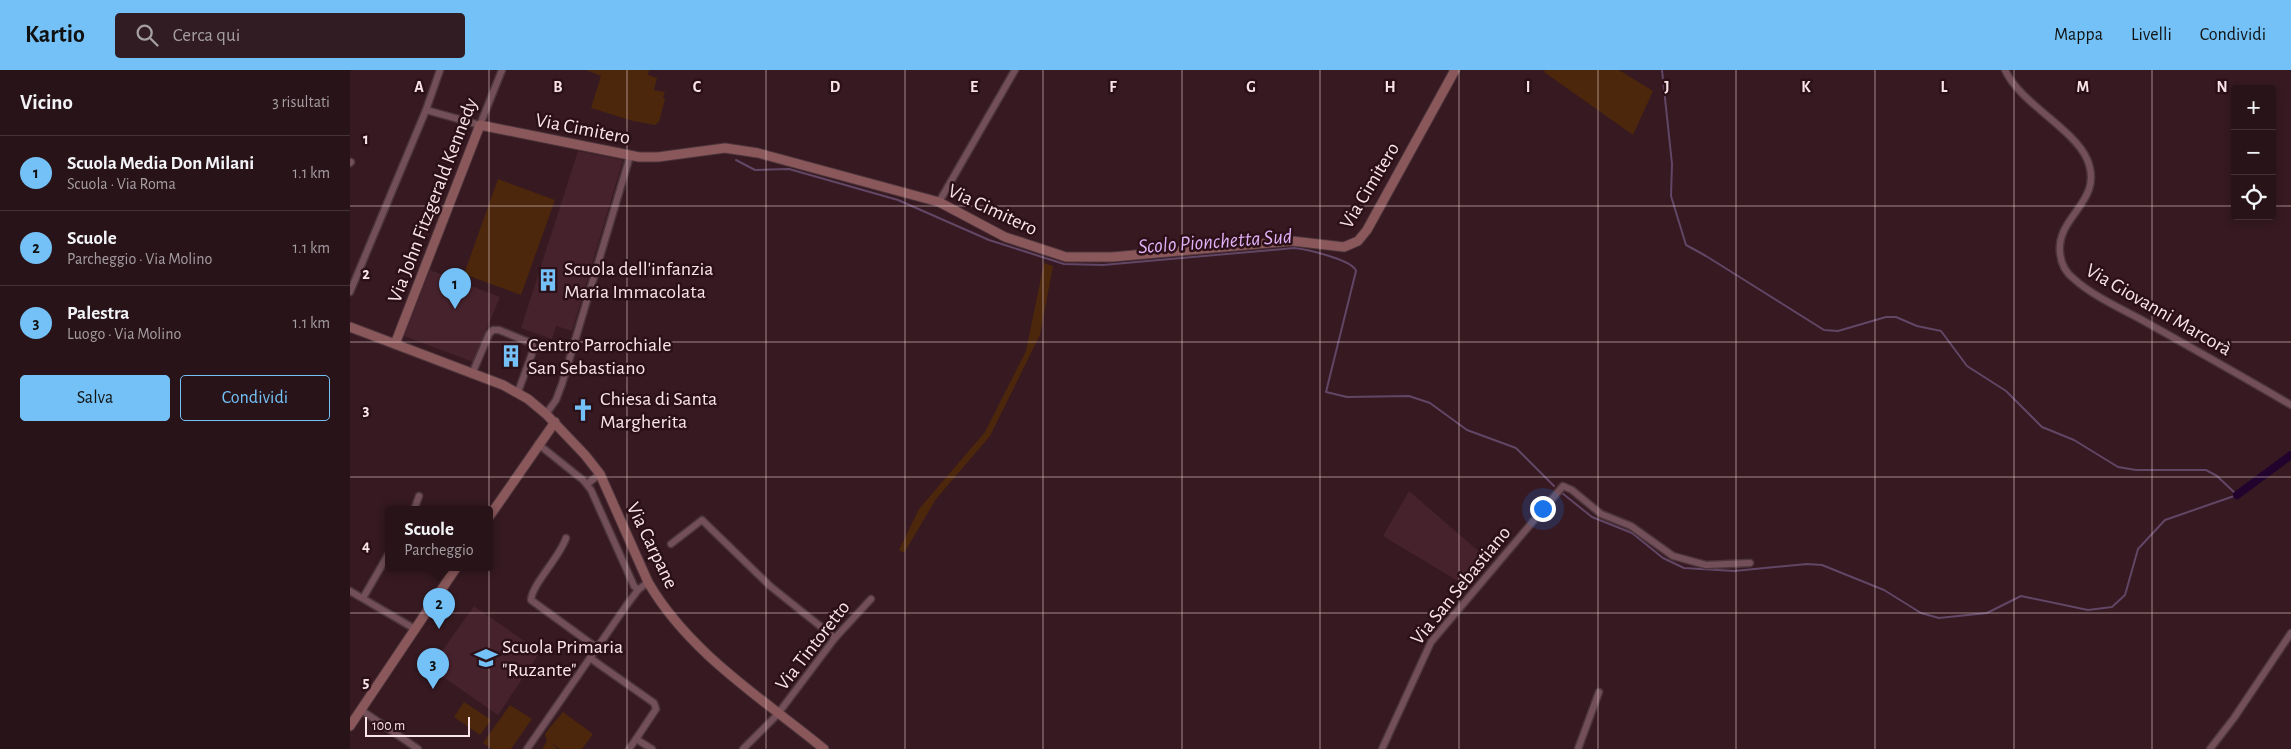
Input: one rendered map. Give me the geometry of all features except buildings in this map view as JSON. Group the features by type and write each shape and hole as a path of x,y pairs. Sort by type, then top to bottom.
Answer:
{"street":[{"path":"350,292 426,110 440,70"},
{"name":"Via John Fitzgerald Kennedy","path":"395,344 502,70"},
{"path":"939,202 1015,70"},
{"name":"Via Cimitero","path":"426,110 480,125 630,156 648,158 725,148 744,150 939,202 1005,237 1066,257 1112,257 1292,241 1348,246 1358,241 1367,230 1455,70"},
{"name":"Via Giovanni Marcorà","path":"2005,70 2012,83 2076,144 2088,164 2091,176 2090,188 2066,228 2061,242 2062,260 2074,280 2291,405"},
{"path":"546,414 558,393 630,156"},
{"name":"Via Carpane","path":"350,327 518,392 555,422 600,474 648,582 658,599 690,638 714,661 824,749"},
{"path":"472,374 489,334 493,330 499,330 532,343 534,348 518,392"},
{"path":"493,512 538,444 555,422"},
{"name":"Via Carpane","path":"538,444 587,484 630,579 638,590"},
{"path":"587,484 600,474"},
{"name":"Via San Sebastiano","path":"1382,749 1431,642 1563,486 1572,490 1601,514 1631,526 1673,556 1698,564 1729,565 1750,563"},
{"path":"415,506 419,496"},
{"path":"671,544 702,520 770,586 834,638"},
{"path":"566,538 563,549 534,591 531,600 597,648"},
{"path":"364,598 385,561"},
{"path":"351,723 454,571"},
{"path":"527,749 638,590 648,582"},
{"path":"350,591 415,629"},
{"name":"Via Tintoretto","path":"743,749 780,713 834,638 871,599"},
{"path":"2210,749 2234,718 2291,633"},
{"path":"590,658 654,703 656,709 629,749"},
{"path":"1578,749 1599,692"},
{"path":"361,710 418,749"},
{"path":"636,739 652,749"}],"shaded area":[{"path":"586,70 649,70 648,75 657,78 654,90 665,92 659,122 655,125 633,121 591,108 601,76"},
{"path":"1545,70 1619,70 1653,91 1633,135 1544,72"},
{"path":"578,151 623,160 572,331 556,326 552,339 521,328"},
{"path":"498,179 555,200 521,295 464,274"},
{"path":"1044,263 1053,266 1040,335 990,436 936,499 904,553 899,550 919,509 985,432 1026,351"},
{"path":"430,270 500,297 473,362 404,336"},
{"path":"1409,491 1490,561 1468,587 1383,536"},
{"name":"Scuola Primaria \"Ruzante\"","path":"474,606 540,652 498,715 430,668"},
{"path":"464,702 491,720 480,735 454,717"},
{"path":"510,705 532,719 511,749 492,749 483,743"},
{"path":"563,712 593,734 582,749 560,749 550,742 558,749 542,749 547,741 545,735 547,731"}],"waterway":[{"path":"1562,493 1592,517 1632,533 1663,558 1684,568 1734,571 1807,564 1822,565 1884,590 1921,613 1939,618 1987,613 2021,596 2088,610 2112,607 2125,595 2138,549 2165,520 2237,495 2217,476 2206,470 2136,470 2118,467 2074,440 2042,427 2006,391 1967,366 1941,331 1917,326 1896,317 1886,317 1838,331 1824,330 1686,245 1671,196 1672,164 1662,70"},
{"name":"Scolo Pionchetta Sud","path":"736,160 755,170 789,169 898,200 989,240 1064,264 1103,265 1294,248 1338,259 1347,263 1356,271 1326,392 1347,397 1409,396 1430,403 1467,430 1516,448 1554,486"},
{"path":"2237,495 2291,455"}],"place":[{"name":"Scuola dell'infanzia Maria Immacolata","path":"548,280"},
{"name":"Scuola Media Don Milani","path":"455,309"},
{"name":"Centro Parrochiale San Sebastiano","path":"511,356"},
{"name":"Chiesa di Santa Margherita","path":"583,410"},
{"name":"Scuole","path":"439,629"},
{"name":"Scuola Primaria \"Ruzante\"","path":"486,658"},
{"name":"Palestra","path":"433,689"}]}
